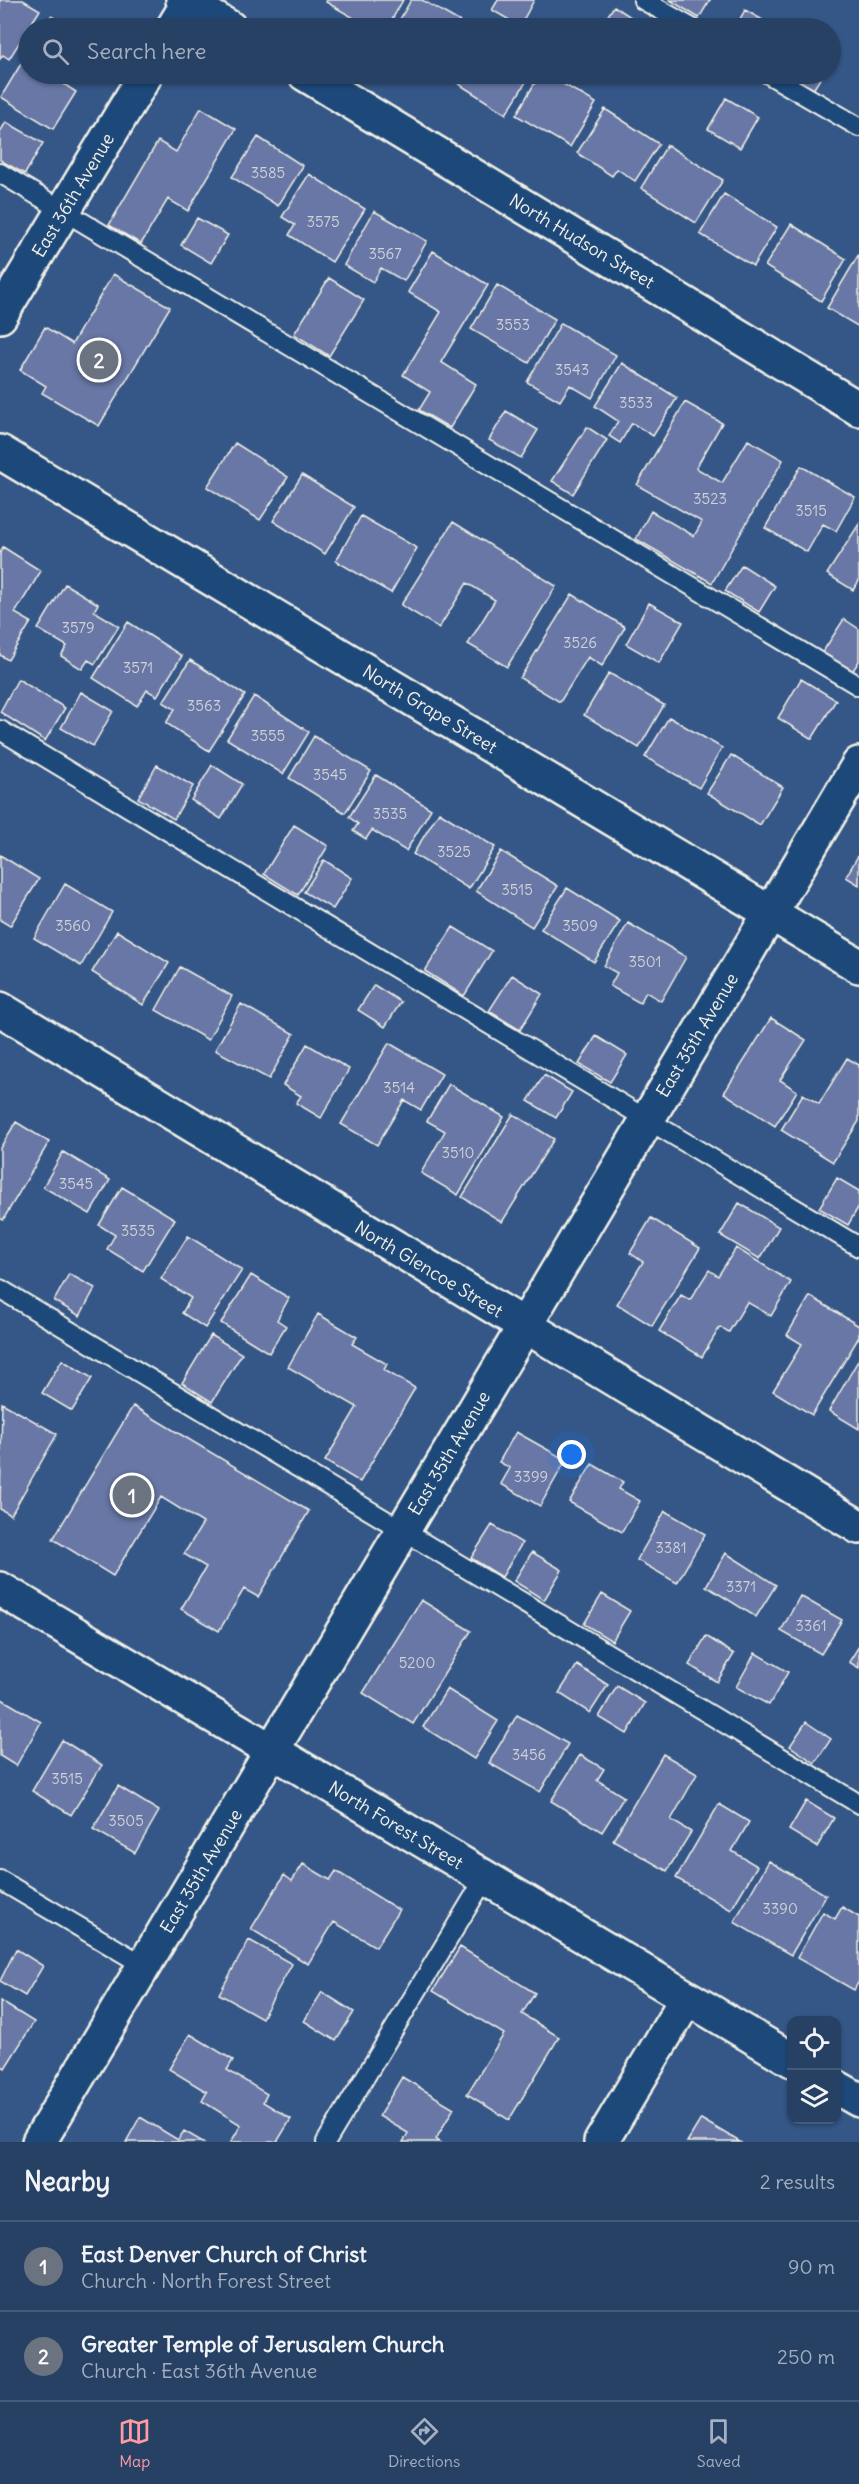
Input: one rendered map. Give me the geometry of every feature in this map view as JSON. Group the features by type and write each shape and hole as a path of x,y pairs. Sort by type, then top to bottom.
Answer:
{"street":[{"path":"184,8 207,18"},
{"name":"East 36th Avenue","path":"0,316 140,84"},
{"name":"North Hudson Street","path":"322,84 859,409"},
{"name":"North Grape Street","path":"0,452 859,966"},
{"name":"East 35th Avenue","path":"39,2142 859,764"},
{"name":"North Glencoe Street","path":"0,1009 859,1527"},
{"name":"North Forest Street","path":"0,1589 787,2057"},
{"path":"601,2142 687,1998"},
{"path":"841,2089 859,2100"}],"lane":[{"path":"643,0 674,18"},
{"path":"785,84 859,128"},
{"path":"0,173 859,686"},
{"path":"0,730 859,1247"},
{"path":"0,1289 859,1804"},
{"path":"326,2142 485,1878"},
{"path":"0,1880 145,1966"}],"building":[{"path":"0,0 23,0 40,10 35,18 18,18 18,45 9,59 3,55 0,59"},
{"path":"327,0 403,0 393,18 354,18 326,2"},
{"path":"411,0 422,0 454,18 401,18"},
{"path":"498,0 534,0 524,18 506,18 492,10"},
{"path":"670,0 710,0 699,18"},
{"path":"614,6 632,18 606,18"},
{"path":"745,10 759,18 741,18"},
{"path":"18,69 18,84 64,84 76,92 53,129 1,97"},
{"path":"459,84 525,84 506,114"},
{"path":"534,84 563,84 596,103 570,147 516,115"},
{"path":"802,84 817,84 813,90"},
{"path":"726,98 758,117 740,148 708,129"},
{"path":"201,108 236,129 188,211 168,199 141,244 109,225 158,141 176,152"},
{"path":"605,109 659,144 635,181 617,169 612,176 577,153"},
{"path":"6,122 43,143 25,174 0,160 0,132"},
{"path":"258,137 303,166 278,206 232,177"},
{"path":"667,145 723,180 696,223 641,188"},
{"path":"309,174 365,209 332,262 289,235 295,225 282,217"},
{"path":"724,194 777,227 753,266 700,234"},
{"path":"374,211 427,241 404,281 381,268 373,282 344,265"},
{"path":"197,218 228,235 211,263 181,245"},
{"path":"791,224 846,259 821,301 765,266"},
{"path":"433,251 488,285 441,362 476,384 450,428 419,410 430,392 403,375 441,312 408,292"},
{"path":"859,254 859,327 827,308"},
{"path":"113,274 170,307 99,426 42,393 46,386 20,370 45,327 72,344"},
{"path":"329,278 364,300 329,356 294,334"},
{"path":"497,285 555,319 529,363 471,329"},
{"path":"561,323 616,355 592,398 570,385 560,401 527,382"},
{"path":"622,363 677,398 653,436 632,423 620,443 609,436 618,421 595,406"},
{"path":"685,402 722,423 696,468 722,483 748,440 783,460 712,583 636,539 651,511 694,536 702,522 637,485"},
{"path":"506,411 538,430 521,458 489,440"},
{"path":"587,427 607,440 573,494 552,481"},
{"path":"235,443 288,477 260,520 207,487"},
{"path":"801,466 855,497 836,531 823,524 807,552 765,528"},
{"path":"302,475 354,507 325,554 273,521"},
{"path":"361,516 417,548 391,593 336,561"},
{"path":"453,522 556,586 507,667 468,644 495,600 467,583 439,628 401,605"},
{"path":"859,524 859,581 853,590 827,574"},
{"path":"3,547 41,571 15,613 31,622 8,660 0,655 0,553"},
{"path":"742,565 775,586 759,612 725,591"},
{"path":"65,584 98,604 94,611 119,626 95,664 88,660 82,669 61,656 67,646 38,629"},
{"path":"572,594 625,627 602,666 588,657 560,702 520,678"},
{"path":"649,603 683,622 659,663 626,644"},
{"path":"844,619 859,629 859,661 852,672 822,653"},
{"path":"128,622 182,656 157,696 147,690 137,706 93,678"},
{"path":"190,660 245,695 209,751 166,723 175,709 163,702"},
{"path":"609,673 664,705 639,748 584,715"},
{"path":"18,679 65,708 45,741 0,712"},
{"path":"801,679 836,700 812,739 778,718"},
{"path":"81,692 113,711 93,746 61,728"},
{"path":"254,696 309,732 283,774 227,739"},
{"path":"669,717 722,748 699,788 645,757"},
{"path":"314,736 371,771 345,813 289,778"},
{"path":"731,755 783,787 760,825 707,793"},
{"path":"157,765 193,786 174,819 138,798"},
{"path":"212,765 242,784 221,819 191,800"},
{"path":"376,775 431,809 406,851 372,830 366,839 353,831 358,824 349,817"},
{"path":"439,812 495,847 469,889 413,854"},
{"path":"294,825 328,846 298,895 264,874"},
{"path":"501,851 558,886 532,927 476,891"},
{"path":"859,854 859,885 846,877"},
{"path":"0,855 39,879 10,926 0,920"},
{"path":"324,860 352,878 333,909 304,892"},
{"path":"65,884 112,912 81,966 34,938"},
{"path":"567,888 620,921 594,962 541,929"},
{"path":"628,923 686,957 661,1001 646,992 640,1003 610,986 617,973 604,966"},
{"path":"453,927 492,951 464,996 425,971"},
{"path":"117,931 169,963 143,1005 92,972"},
{"path":"180,967 232,996 208,1040 156,1010"},
{"path":"512,975 542,994 520,1030 489,1011"},
{"path":"374,985 401,1002 385,1027 358,1010"},
{"path":"241,1004 294,1034 269,1079 215,1050"},
{"path":"771,1018 806,1040 780,1080 797,1091 775,1126 724,1093"},
{"path":"596,1036 627,1055 610,1082 579,1064"},
{"path":"389,1043 442,1074 421,1110 404,1100 377,1145 341,1124"},
{"path":"307,1044 349,1069 321,1118 296,1103 301,1096 283,1085"},
{"path":"847,1058 859,1065 859,1121 833,1162 781,1130 803,1094 819,1104"},
{"path":"544,1075 572,1092 556,1118 528,1101"},
{"path":"449,1084 504,1117 458,1195 421,1173 445,1131 427,1121"},
{"path":"513,1114 554,1139 502,1222 462,1197"},
{"path":"16,1122 49,1142 3,1220 0,1218 0,1148"},
{"path":"63,1152 110,1180 90,1214 43,1187"},
{"path":"837,1178 859,1191 859,1206 848,1225 819,1208"},
{"path":"122,1187 175,1219 143,1271 107,1249 115,1235 99,1225"},
{"path":"739,1203 779,1227 760,1259 720,1235"},
{"path":"651,1218 700,1248 652,1326 617,1304 643,1262 630,1253"},
{"path":"188,1236 242,1270 205,1328 182,1313 191,1298 161,1279"},
{"path":"736,1248 791,1282 771,1316 747,1302 729,1332 720,1327 702,1357 659,1331 681,1295 690,1300 709,1270 718,1276"},
{"path":"69,1274 95,1288 80,1316 54,1301"},
{"path":"251,1275 289,1298 277,1320 286,1326 269,1353 221,1323"},
{"path":"810,1296 859,1326 859,1337 812,1415 773,1391 802,1344 787,1335"},
{"path":"318,1314 357,1337 352,1344 387,1364 384,1370 415,1388 360,1482 325,1461 357,1407 288,1367"},
{"path":"211,1335 242,1354 212,1402 182,1383"},
{"path":"859,1359 859,1429 829,1411"},
{"path":"62,1360 92,1378 72,1411 42,1393"},
{"path":"2,1403 57,1434 11,1515 0,1509"},
{"path":"133,1406 309,1511 258,1597 244,1589 219,1631 181,1609 206,1567 184,1554 203,1523 161,1497 113,1576 53,1539"},
{"path":"516,1432 566,1460 540,1506 501,1484 510,1468 499,1462"},
{"path":"592,1464 623,1482 619,1489 640,1501 622,1532 569,1502"},
{"path":"665,1511 705,1534 677,1583 637,1560"},
{"path":"492,1525 522,1543 502,1577 471,1558"},
{"path":"532,1552 562,1570 544,1600 514,1581"},
{"path":"726,1553 776,1585 756,1617 706,1586"},
{"path":"602,1594 630,1611 612,1641 584,1624"},
{"path":"800,1596 842,1620 821,1654 781,1631"},
{"path":"421,1600 471,1631 413,1724 363,1693"},
{"path":"706,1636 734,1654 717,1682 689,1665"},
{"path":"859,1646 859,1668 849,1662"},
{"path":"755,1653 788,1672 769,1705 736,1687"},
{"path":"577,1665 608,1685 590,1713 559,1693"},
{"path":"617,1686 645,1703 627,1734 599,1717"},
{"path":"447,1689 498,1721 474,1759 423,1727"},
{"path":"0,1698 41,1722 16,1766 0,1756"},
{"path":"517,1715 568,1744 540,1792 489,1763"},
{"path":"806,1722 831,1739 815,1763 790,1746"},
{"path":"62,1740 102,1765 71,1815 32,1791"},
{"path":"663,1754 697,1774 671,1820 691,1832 667,1871 613,1840"},
{"path":"580,1755 604,1769 597,1780 624,1797 602,1832 551,1801"},
{"path":"118,1786 159,1811 135,1853 93,1829"},
{"path":"806,1801 834,1818 817,1847 789,1830"},
{"path":"719,1804 749,1822 732,1851 757,1866 731,1910 676,1878"},
{"path":"769,1861 826,1895 791,1955 734,1922"},
{"path":"303,1864 330,1880 336,1871 399,1910 376,1947 334,1922 308,1964 251,1929 284,1875 292,1881"},
{"path":"842,1907 859,1917 859,1981 854,1990 797,1958 823,1912 835,1919"},
{"path":"249,1940 292,1964 262,2018 219,1994"},
{"path":"460,1947 535,1993 522,2014 559,2037 509,2120 467,2094 504,2034 433,1991"},
{"path":"16,1949 43,1966 25,1996 0,1981"},
{"path":"322,1992 354,2012 336,2041 304,2021"},
{"path":"0,2001 34,2022 5,2068 0,2065"},
{"path":"190,2034 233,2060 227,2070 267,2094 263,2102 291,2119 277,2142 231,2142 241,2125 202,2101 207,2092 169,2069"},
{"path":"402,2077 454,2108 436,2139 440,2142 403,2142 408,2133 379,2116"},
{"path":"140,2117 178,2140 184,2131 203,2142 126,2142"},
{"path":"701,2119 740,2142 687,2142"}],"place":[{"name":"Greater Temple of Jerusalem Church","path":"99,360"},
{"name":"East Denver Church of Christ","path":"132,1495"}]}
